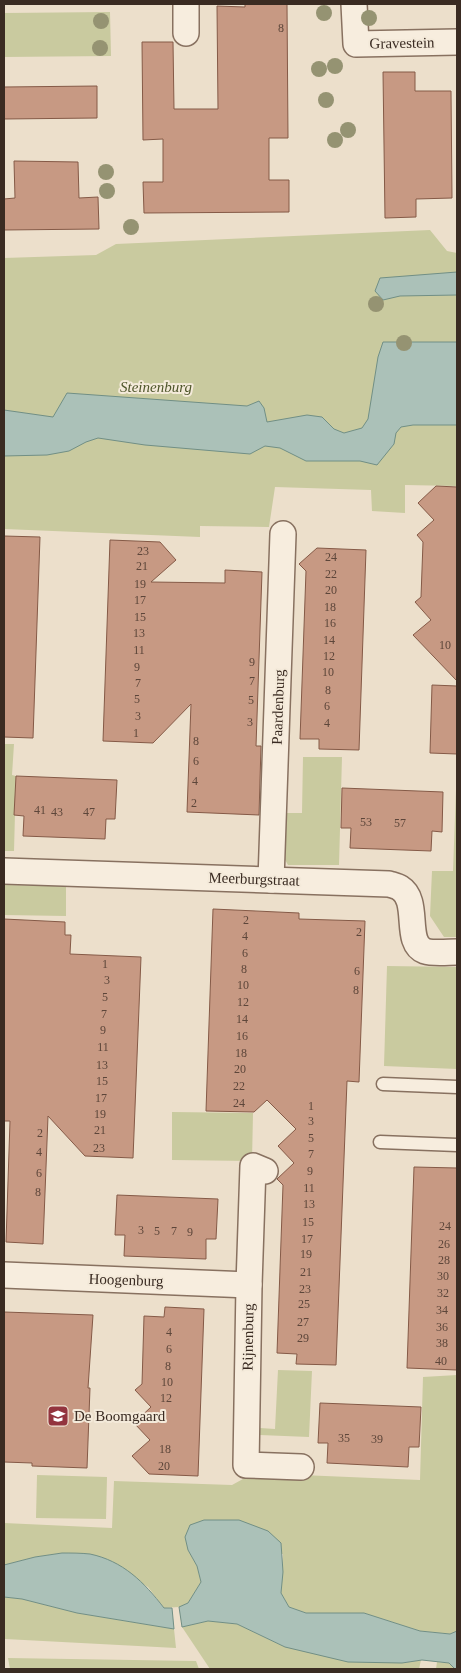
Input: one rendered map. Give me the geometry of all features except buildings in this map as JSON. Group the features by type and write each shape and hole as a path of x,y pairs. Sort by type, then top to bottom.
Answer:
{"street":[{"path":"186,4 186,33"},
{"name":"Gravestein","path":"354,4 356,44 457,42"},
{"name":"Paardenburg","path":"271,880 283,534"},
{"name":"Meerburgstraat","path":"4,871 389,884 400,887 406,893 410,902 414,938 418,946 426,951 457,952"},
{"name":"Rijnenburg","path":"265,1171 253,1166 246,1465 301,1467"},
{"name":"Hoogenburg","path":"4,1275 249,1285"}],"lane":[{"path":"383,1084 457,1087"},
{"path":"380,1142 457,1145"}],"green space":[{"path":"110,12 111,56 4,57 4,13"},
{"name":"Steinenburg","path":"430,230 447,251 457,253 457,486 405,485 405,513 372,511 371,490 275,487 269,527 200,526 200,537 4,529 4,258 96,255 116,244"},
{"path":"4,744 14,744 12,775 16,776 14,851 4,851"},
{"path":"303,757 342,757 339,865 288,865 283,856 284,813 302,813"},
{"path":"457,763 457,937 444,937 430,916 432,871 453,871"},
{"path":"4,885 66,886 66,916 4,915"},
{"path":"387,966 457,967 457,1069 384,1066"},
{"path":"172,1112 253,1113 252,1161 172,1160"},
{"path":"278,1370 312,1371 309,1437 260,1435 260,1428 275,1429"},
{"path":"457,1375 457,1631 450,1634 420,1631 364,1613 306,1613 289,1607 281,1593 283,1554 188,1550 197,1566 201,1582 188,1603 179,1607 164,1608 148,1587 90,1554 62,1553 35,1557 4,1565 4,1523 112,1528 114,1481 232,1485 254,1473 420,1480 423,1377"},
{"path":"37,1475 107,1477 106,1519 36,1518"},
{"path":"4,1597 22,1599 77,1613 174,1629 176,1648 5,1639"},
{"path":"208,1621 237,1624 285,1647 402,1663 421,1660 419,1669 210,1669 182,1627"},
{"path":"8,1658 196,1661 199,1669 10,1669"},
{"path":"437,1662 449,1663 455,1669 436,1669"}],"shaded area":[{"path":"457,272 457,295 400,296 383,300 375,291 380,278"},
{"path":"383,342 457,342 457,425 413,425 401,427 396,433 394,444 377,465 360,461 306,461 280,448 265,446 250,454 145,445 98,438 69,451 47,455 4,456 4,410 53,417 67,393 247,406 259,401 264,408 267,422 307,415 322,417 334,429 344,433 362,428 368,419 378,357"},
{"path":"204,1520 239,1520 268,1531 281,1543 283,1572 281,1593 289,1607 306,1613 364,1613 420,1631 450,1634 457,1631 457,1669 449,1663 422,1660 402,1663 348,1662 285,1647 237,1624 208,1621 182,1627 179,1607 188,1603 201,1582 197,1566 188,1550 185,1537 190,1525"},
{"path":"62,1553 90,1554 102,1557 123,1567 149,1590 164,1608 172,1608 174,1629 77,1613 22,1599 4,1597 4,1565 35,1557"}],"place":[{"name":"De Boomgaard","path":"58,1416"}]}
